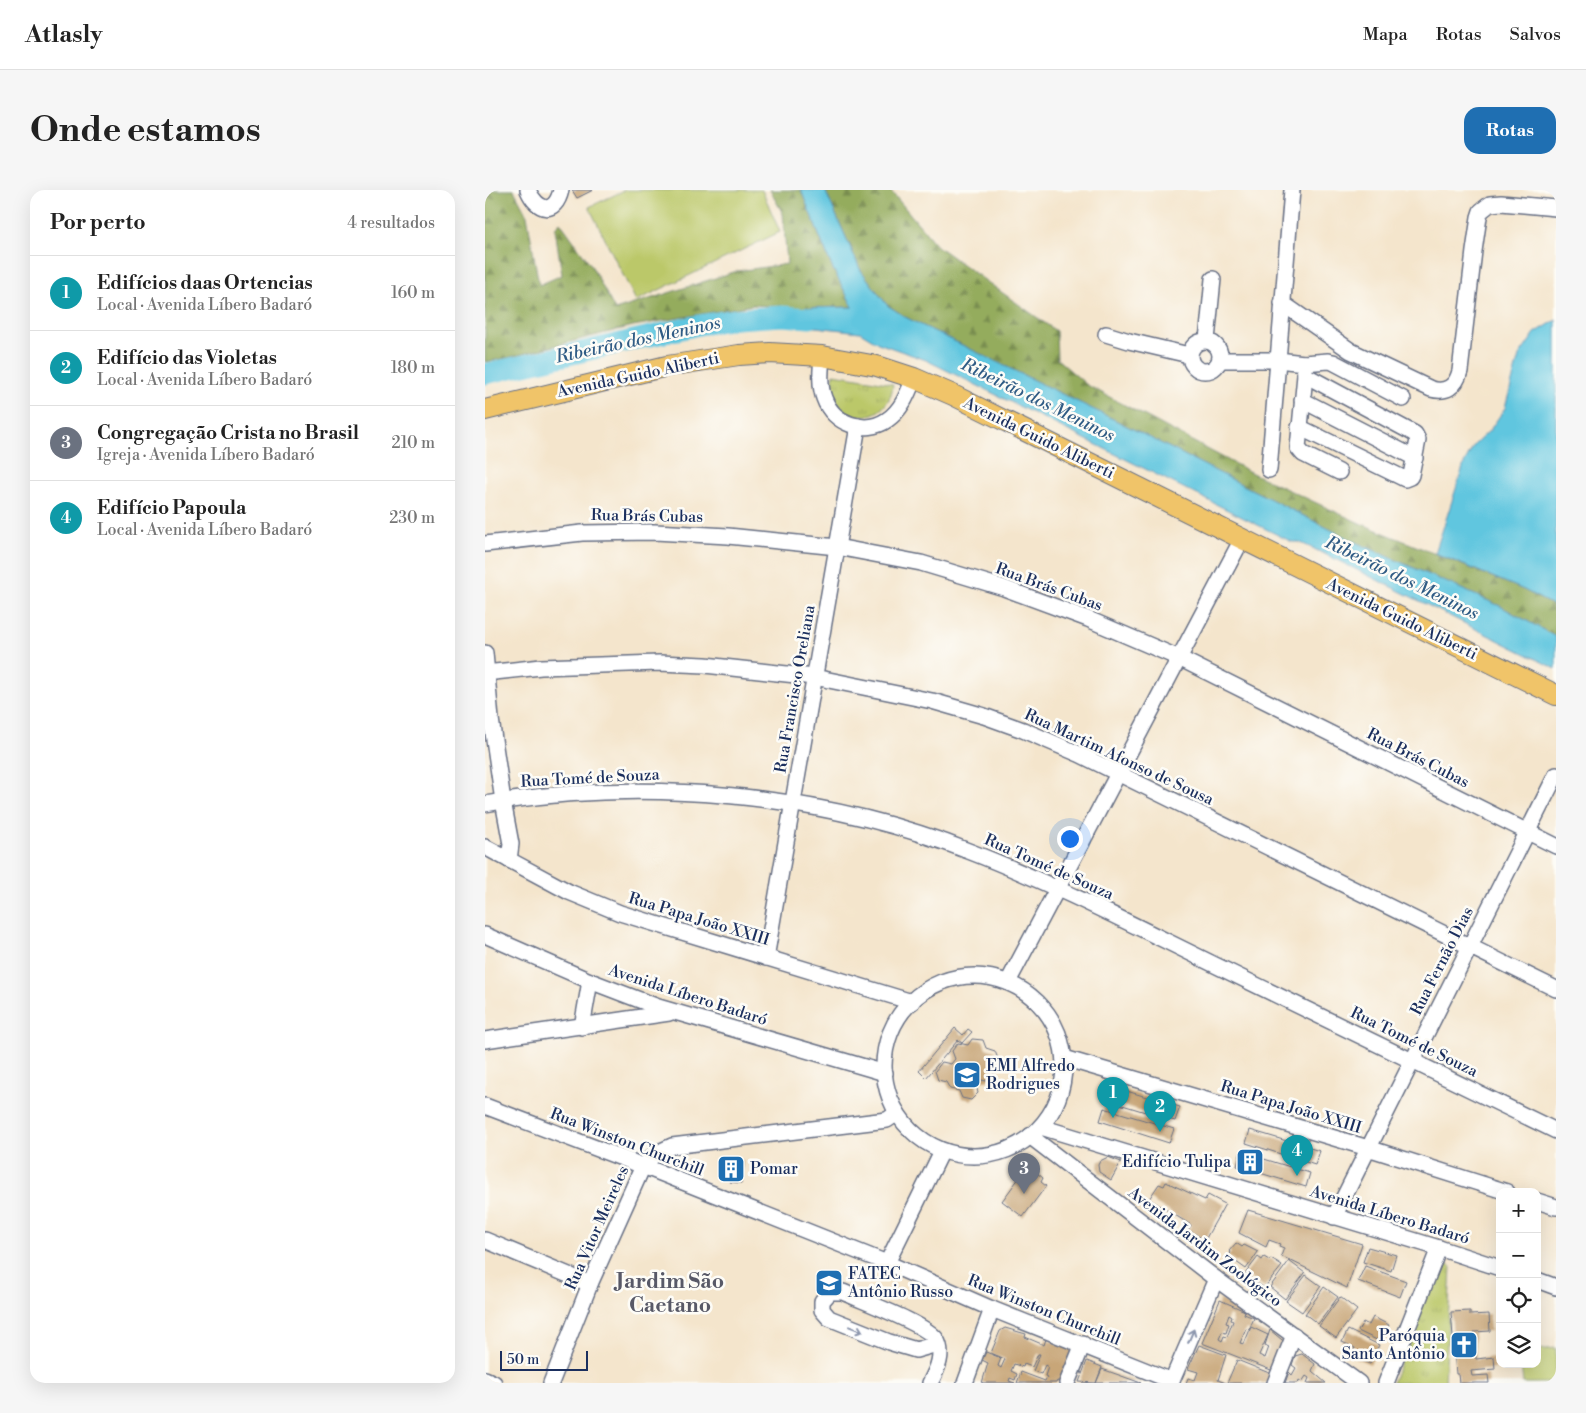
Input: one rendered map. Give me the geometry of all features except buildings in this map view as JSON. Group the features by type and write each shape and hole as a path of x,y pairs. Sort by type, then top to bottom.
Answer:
{"main road":[{"name":"Avenida Guido Aliberti","path":"485,410 667,366 716,358 770,353 822,356 877,366 913,378 953,395 1556,695"}],"street":[{"path":"528,190 537,205 544,208 548,208 557,201 561,190"},
{"path":"1269,470 1292,190"},
{"path":"1282,303 1335,341 1370,362 1431,389 1445,390 1452,387 1458,380 1460,371 1474,251 1481,211 1490,204 1501,203 1556,208"},
{"path":"1207,340 1213,279"},
{"path":"1106,334 1189,355"},
{"path":"1207,340 1218,347 1220,360 1214,370 1202,372 1192,366 1189,355 1195,344 1207,340"},
{"path":"822,356 821,386 827,405 837,418 858,426 871,426 888,419 899,409 907,395 913,378"},
{"path":"1220,360 1278,360 1305,369 1415,434 1418,437 1411,475 1405,479 1299,427"},
{"path":"1305,369 1328,361 1333,362 1403,399"},
{"path":"1305,369 1297,445 1300,452 1339,472"},
{"path":"1302,400 1415,458"},
{"name":"Rua Francisco Oreliana","path":"766,958 858,426"},
{"name":"Rua Brás Cubas","path":"485,544 583,533 655,532 728,536 837,547 921,563 1004,588 1088,619 1179,658 1556,846"},
{"path":"1008,982 1242,539"},
{"path":"485,652 491,719 511,844 509,860"},
{"name":"Rua Martim Afonso de Sousa","path":"486,672 568,665 659,663 705,665 815,677 932,701 984,716 1023,730 1118,773 1556,989"},
{"name":"Rua Fernão Dias","path":"1334,1217 1556,775"},
{"name":"Rua Tomé de Souza","path":"485,804 591,793 655,791 739,797 793,803 840,812 932,838 971,852 1057,889 1556,1131"},
{"name":"Rua Papa João XXIII","path":"485,847 569,892 620,912 912,1002"},
{"name":"Avenida Líbero Badaró","path":"485,935 590,981 674,1012 885,1073"},
{"path":"968,976 993,978 1008,982 1035,999 1049,1016 1059,1036 1064,1058 1063,1082 1055,1106 1036,1132 1015,1147 979,1156 960,1156 942,1151 916,1135 897,1113 889,1096 885,1073 885,1055 891,1031 904,1010 912,1002 922,993 944,981 968,976"},
{"path":"582,1027 590,981"},
{"path":"485,1040 674,1012"},
{"name":"Rua Papa João XXIII","path":"1064,1058 1368,1148 1496,1189"},
{"name":"Rua Winston Churchill","path":"485,1106 643,1166 887,1263 992,1309 1083,1344 1172,1382"},
{"name":"Rua Vitor Meireles","path":"551,1383 590,1284 643,1166 655,1154 672,1146 887,1120 897,1113"},
{"name":"Avenida Líbero Badaró","path":"1036,1132 1334,1217 1496,1267"},
{"name":"Avenida Jardim Zoológico","path":"1036,1132 1216,1279 1359,1383"},
{"path":"887,1263 942,1151"},
{"path":"1541,1202 1556,1207"},
{"path":"485,1240 590,1284"},
{"path":"1386,1383 1439,1248"},
{"path":"1172,1382 1216,1279"},
{"path":"1541,1281 1556,1287"},
{"path":"930,1383 939,1367 940,1350 937,1341 934,1336 917,1325 843,1292 830,1292 822,1301 822,1310 829,1318 889,1342 916,1350 931,1346 937,1341"},
{"path":"965,1383 992,1309"},
{"path":"1275,1383 1294,1334"},
{"path":"1067,1383 1083,1344"},
{"path":"485,1379 494,1383"}],"green space":[{"path":"485,190 514,190 527,215 539,285 562,275 555,229 560,222 591,265 615,310 737,271 787,264 783,214 770,190 801,190 832,267 853,307 799,308 753,305 633,326 485,362"},
{"path":"625,190 762,190 780,232 636,301 589,207"},
{"path":"825,190 890,190 937,246 1056,331 1057,359 1087,385 1252,473 1362,524 1524,590 1556,607 1556,637 1500,606 1355,542 1119,422 907,318 887,305 860,269"},
{"path":"834,374 893,384 889,399 880,410 869,415 857,415 846,411 838,403 833,390"},
{"path":"1440,1262 1451,1266 1445,1383 1392,1383"},
{"path":"1556,1348 1556,1383 1523,1383 1521,1368 1541,1368 1541,1350"}],"water":[{"path":"801,190 825,190 860,269 887,305 907,318 1119,422 1355,542 1500,606 1556,637 1556,669 1331,557 1299,542 1292,542 926,360 878,343 860,332 807,326 782,316 799,308 853,307 832,267"},
{"path":"1556,320 1556,607 1524,590 1435,553 1464,464 1474,445 1490,430 1505,408 1519,356 1535,333"}],"waterway":[{"name":"Ribeirão dos Meninos","path":"485,374 699,325 736,319 782,316 810,318"}],"place":[{"name":"EMI Alfredo Rodrigues","path":"967,1075"},
{"name":"Edifícios daas Ortencias","path":"1113,1118"},
{"name":"Edifício das Violetas","path":"1160,1132"},
{"name":"Edifício Tulipa","path":"1250,1162"},
{"name":"Pomar","path":"731,1169"},
{"name":"Edifício Papoula","path":"1297,1176"},
{"name":"Congregação Crista no Brasil","path":"1024,1194"},
{"name":"FATEC Antônio Russo","path":"829,1283"},
{"name":"Paróquia Santo Antônio","path":"1464,1345"}],"district":[{"name":"Jardim São Caetano","path":"670,1294"}]}
